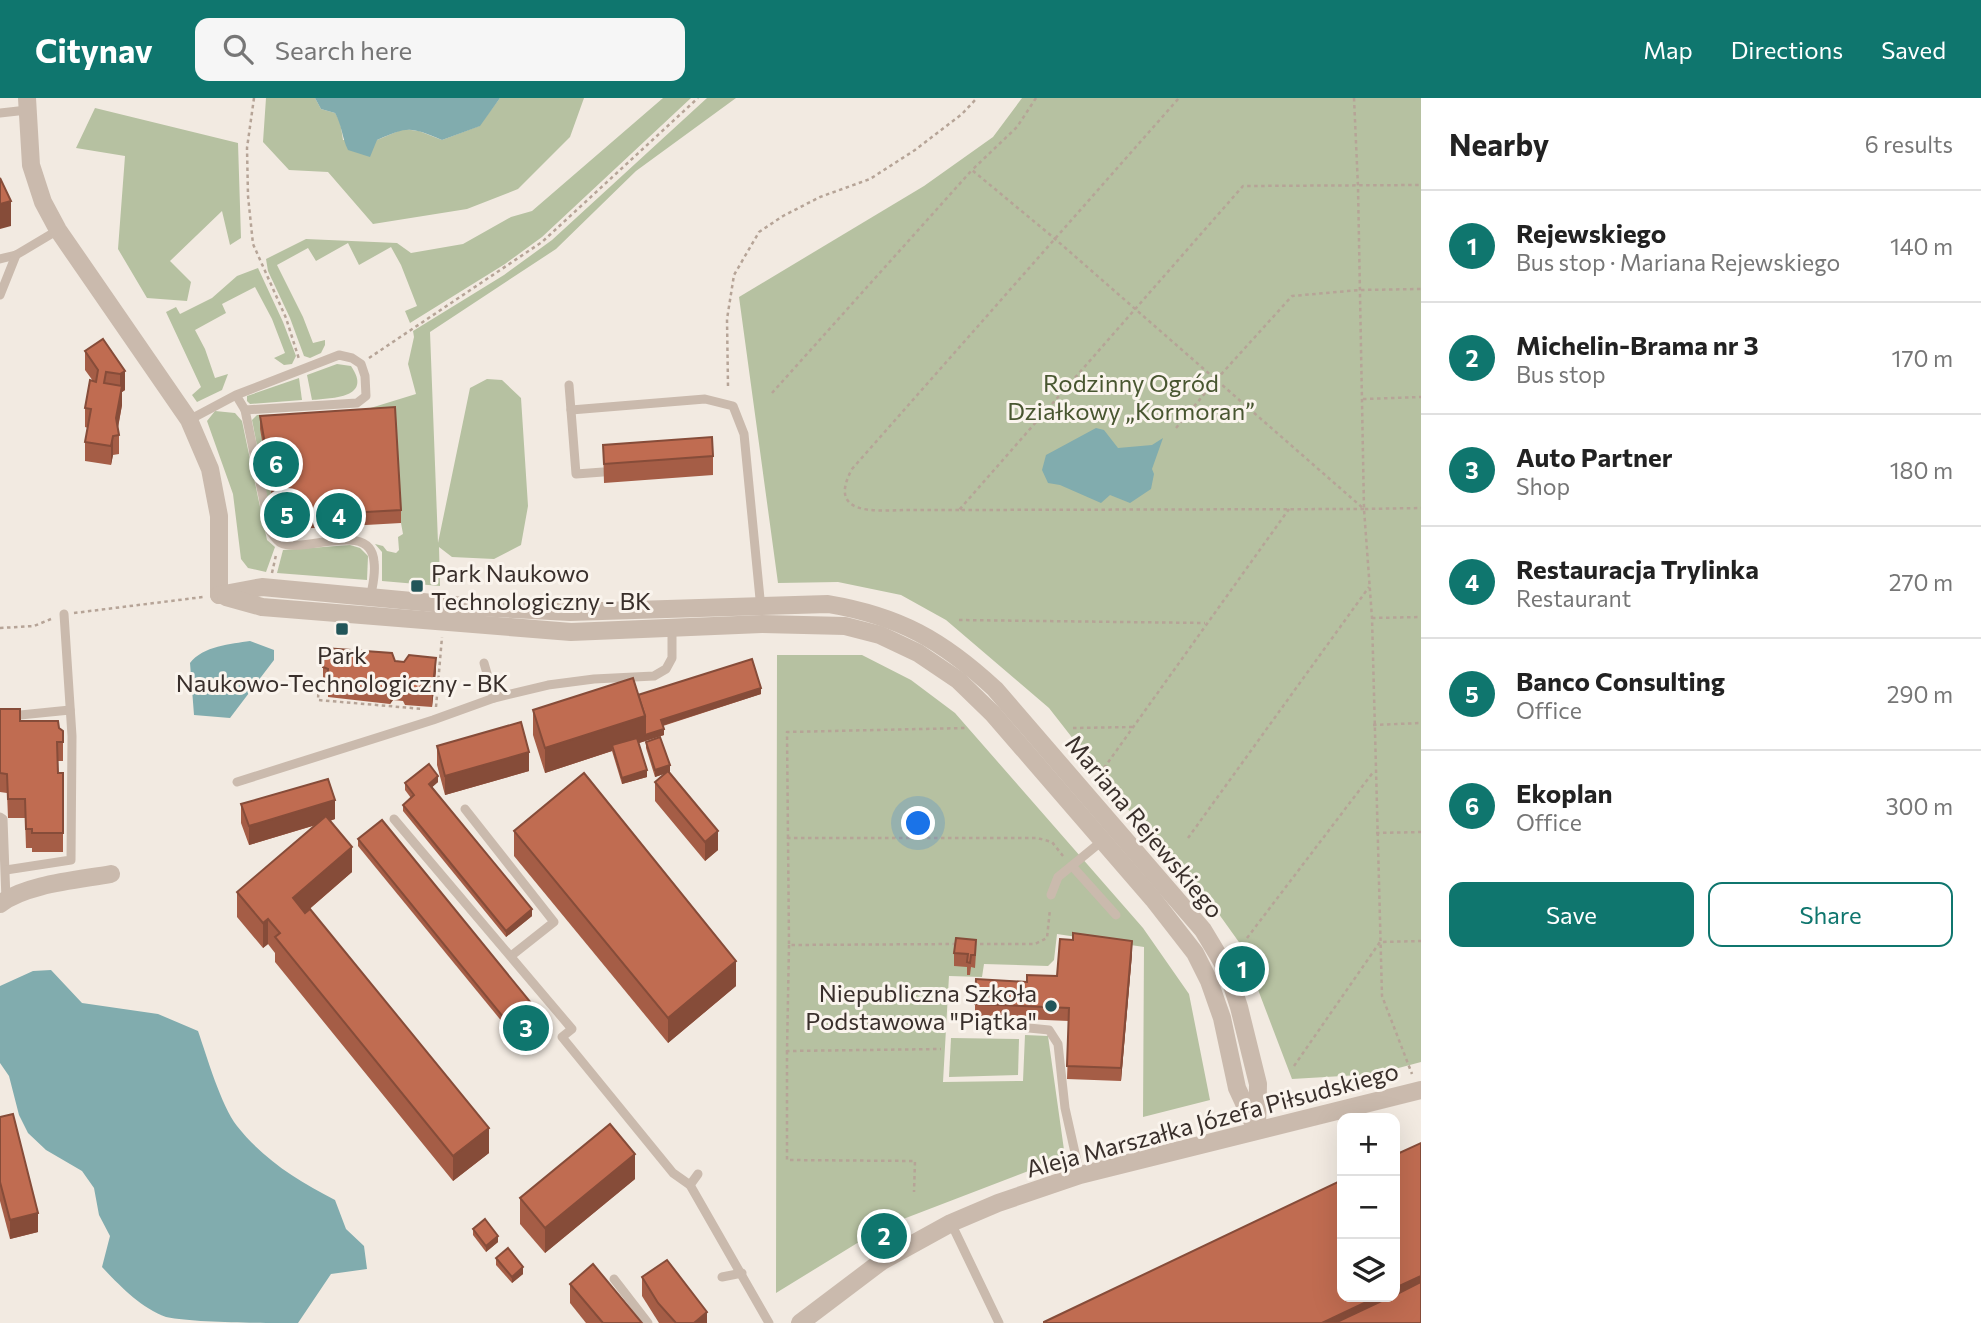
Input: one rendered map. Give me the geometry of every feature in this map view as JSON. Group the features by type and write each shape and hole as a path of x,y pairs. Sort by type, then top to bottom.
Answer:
{"street":[{"path":"27,104 31,165 43,202 58,230 189,420 210,469 219,516 219,596"},
{"name":"Mariana Rejewskiego","path":"219,596 262,587 476,607 570,612 828,604 892,619 926,635 968,664 995,689 1203,930 1227,970 1240,1007 1258,1084 1257,1130"},
{"name":"Mariana Rejewskiego","path":"219,596 262,607 571,632 762,624 845,626 880,635 918,653 958,680 993,714 1153,899 1195,953 1209,981 1222,1018 1237,1088 1257,1130"},
{"path":"3,902 43,887 110,874"},
{"name":"Aleja Marszałka Józefa Piłsudskiego","path":"800,1323 882,1261 951,1223 998,1203 1080,1175 1420,1090"}],"lane":[{"path":"0,113 27,104"},
{"path":"0,259 16,255 58,230"},
{"path":"0,295 16,255"},
{"path":"189,420 236,395 339,355 352,358 361,364 366,396 356,403 245,410"},
{"path":"569,385 576,474 603,472"},
{"path":"236,395 245,410 270,531 279,542 290,546 353,539 365,545 374,558 368,616"},
{"path":"571,410 705,399 733,406 744,434 762,624"},
{"path":"6,870 71,860 70,710 65,614"},
{"path":"237,782 494,698 548,685 594,678 654,676 666,669 672,658 672,629"},
{"path":"484,663 494,698"},
{"path":"0,717 70,710"},
{"path":"465,809 554,922 511,957"},
{"path":"0,817 3,819 6,870 3,902"},
{"path":"394,819 572,1029 562,1037 673,1172 690,1185 769,1323"},
{"path":"1051,895 1058,877 1102,841"},
{"path":"1072,866 1116,915"},
{"path":"1019,1027 1049,1030 1058,1044 1065,1108 1080,1175"},
{"path":"690,1185 698,1174"},
{"path":"951,1223 999,1323"},
{"path":"722,1277 742,1273"},
{"path":"614,1279 648,1323"}],"path":[{"path":"254,98 247,148 253,244 286,318 299,358 300,370"},
{"path":"361,364 542,242 698,98"},
{"path":"728,386 727,319 734,275 759,232 820,197 870,179 915,150 962,114 977,98"},
{"path":"772,393 972,170 1017,127 1036,98"},
{"path":"1179,98 852,469 844,492 849,501 865,511 1421,508"},
{"path":"1354,98 1364,509 1372,618 1382,996 1420,1090"},
{"path":"972,170 1054,238 1364,509"},
{"path":"959,509 1243,186 1421,185"},
{"path":"1176,428 1292,296 1359,290 1421,289"},
{"path":"1363,399 1421,397"},
{"path":"1104,768 1289,509"},
{"path":"271,576 279,542"},
{"path":"1188,838 1370,587"},
{"path":"0,628 34,626 65,614 219,596"},
{"path":"1372,618 1421,617"},
{"path":"959,620 1205,623"},
{"path":"442,634 435,710 453,713"},
{"path":"318,680 318,700 422,709"},
{"path":"1373,724 1421,723"},
{"path":"1073,728 1133,726"},
{"path":"914,1192 915,1161 787,1160 788,732 965,728"},
{"path":"1247,938 1374,771"},
{"path":"1376,833 1421,832"},
{"path":"789,838 1037,838 1052,842 1072,866"},
{"path":"789,945 1035,944 1048,938 1051,895"},
{"path":"1380,942 1421,941"},
{"path":"1294,1066 1380,942"},
{"path":"787,1051 941,1049"}],"green space":[{"path":"266,98 315,98 321,109 335,113 340,121 343,140 377,140 403,129 419,131 442,140 479,126 500,98 584,98 570,137 518,189 467,209 373,224 328,172 289,170 263,142"},
{"path":"663,98 691,98 542,237 505,264 410,323 405,311 417,306 391,247 359,265 348,243 316,261 308,248 277,265 313,343 325,340 321,353 310,358 304,356 268,271 266,259 306,239 397,243 411,253 463,244 511,217 532,211"},
{"path":"707,98 736,98 636,171 556,249 430,332 438,543 470,388 487,379 502,380 521,398 528,506 521,545 494,559 452,557 439,547 440,586 382,581 382,552 375,544 396,553 399,550 398,537 403,534 364,410 416,394 408,364 413,331 504,275 552,240"},
{"name":"Rodzinny Ogród Działkowy „Kormoran”","path":"1022,98 1421,98 1421,1062 1376,1074 1292,1079 1241,945 1191,875 1131,813 1049,708 946,620 901,595 838,582 778,583 739,297 924,186 993,137"},
{"path":"95,108 238,143 241,238 230,245 222,211 170,261 191,282 187,301 147,298 118,249 125,156 76,148"},
{"path":"258,268 296,356 292,364 284,365 274,358 285,353 272,319 255,287 222,304 226,313 195,330 215,378 228,374 222,390 197,402 192,395 201,387 166,312 176,307 180,314 212,298 237,276"},
{"path":"337,364 351,366 357,377 354,390 339,397 312,400 307,375"},
{"path":"299,378 302,400 250,404 247,401 247,396"},
{"path":"215,411 235,413 242,421 267,540 275,547 266,572 248,568 241,559 233,494 207,421"},
{"path":"302,414 276,507 269,508 252,420 257,415"},
{"path":"350,545 360,548 368,556 367,580 277,573 283,550"},
{"path":"777,655 862,655 911,680 955,713 1143,928 1189,994 1210,1100 1143,1117 1144,947 1057,934 1054,960 1048,966 984,964 982,977 949,976 943,1082 1023,1081 1025,1035 1048,1036 1065,1157 885,1226 776,1293"},
{"path":"951,1038 1019,1039 1018,1075 949,1077"}],"water":[{"path":"315,98 500,98 480,126 442,140 416,131 403,130 377,140 370,157 348,150 335,113 321,109"},
{"path":"1096,428 1104,430 1118,448 1152,445 1163,438 1152,469 1154,474 1151,489 1130,503 1110,495 1101,503 1060,485 1048,483 1042,470 1046,455"},
{"path":"250,641 274,650 274,660 230,718 194,715 190,663 210,649"},
{"path":"51,970 82,1003 158,1014 198,1031 220,1094 237,1126 258,1149 282,1168 335,1200 346,1229 364,1246 367,1269 331,1274 298,1323 212,1322 166,1317 148,1308 124,1289 102,1267 110,1236 99,1215 94,1188 82,1171 46,1150 28,1133 19,1115 9,1076 0,1063 0,986 33,971"}],"building":[{"path":"0,178 11,201 0,204"},
{"path":"103,339 125,371 120,374 106,372 104,383 122,386 116,418 119,435 113,436 111,446 85,442 91,409 85,408 90,380 96,382 98,370 85,351"},
{"path":"395,407 401,510 278,517 260,416"},
{"path":"712,437 713,456 604,464 603,445"},
{"path":"324,648 392,653 395,661 404,662 409,655 436,658 432,694 405,692 403,688 393,687 390,691 328,684 328,669 323,667"},
{"path":"752,659 761,688 661,720 664,729 645,735 645,716 638,695"},
{"path":"633,678 645,716 545,748 533,710"},
{"path":"0,709 20,709 20,721 58,721 59,728 63,731 63,742 57,742 58,773 63,773 63,833 32,833 32,829 26,829 25,799 8,799 7,774 0,773"},
{"path":"521,722 529,752 445,776 437,746"},
{"path":"660,737 670,765 655,770 646,742"},
{"path":"637,738 647,770 622,778 612,745"},
{"path":"429,764 438,776 429,784 532,909 506,931 403,805 414,795 405,783"},
{"path":"668,771 718,831 705,842 655,782"},
{"path":"584,773 736,961 668,1018 514,831"},
{"path":"328,779 335,800 249,826 241,804"},
{"path":"326,816 352,847 293,898 305,913 310,909 489,1128 453,1156 275,937 280,933 268,919 263,923 237,892"},
{"path":"382,820 540,1014 517,1034 358,839"},
{"name":"Niepubliczna Szkoła Podstawowa \"Piątka\"","path":"1073,933 1132,941 1121,1068 1067,1066 1069,1008 975,1004 976,979 1027,982 1027,975 1057,976 1060,939 1073,940"},
{"path":"956,938 976,940 975,955 971,955 970,963 967,962 968,954 954,953"},
{"path":"13,1114 38,1213 10,1220 0,1182 0,1117"},
{"path":"610,1124 635,1154 545,1228 520,1198"},
{"path":"1421,1143 1421,1276 1400,1286 1400,1176 1400,1153"},
{"path":"1337,1182 1337,1302 1366,1302 1322,1323 1044,1322"},
{"path":"485,1219 498,1236 486,1246 473,1229"},
{"path":"508,1248 523,1267 512,1277 496,1258"},
{"path":"667,1260 707,1312 694,1323 676,1323 658,1303 642,1277"},
{"path":"593,1264 642,1323 603,1323 570,1284"},
{"path":"1421,1282 1421,1323 1335,1323 1379,1302 1400,1302 1400,1292"}],"place":[{"name":"Ekoplan","path":"276,464"},
{"name":"Banco Consulting","path":"287,515"},
{"name":"Restauracja Trylinka","path":"339,516"},
{"name":"Park Naukowo Technologiczny - BK","path":"417,586"},
{"name":"Park Naukowo-Technologiczny - BK","path":"342,629"},
{"name":"Rejewskiego","path":"1242,969"},
{"name":"Niepubliczna Szkoła Podstawowa \"Piątka\"","path":"1051,1006"},
{"name":"Auto Partner","path":"526,1028"},
{"name":"Michelin-Brama nr 3","path":"884,1236"}]}
